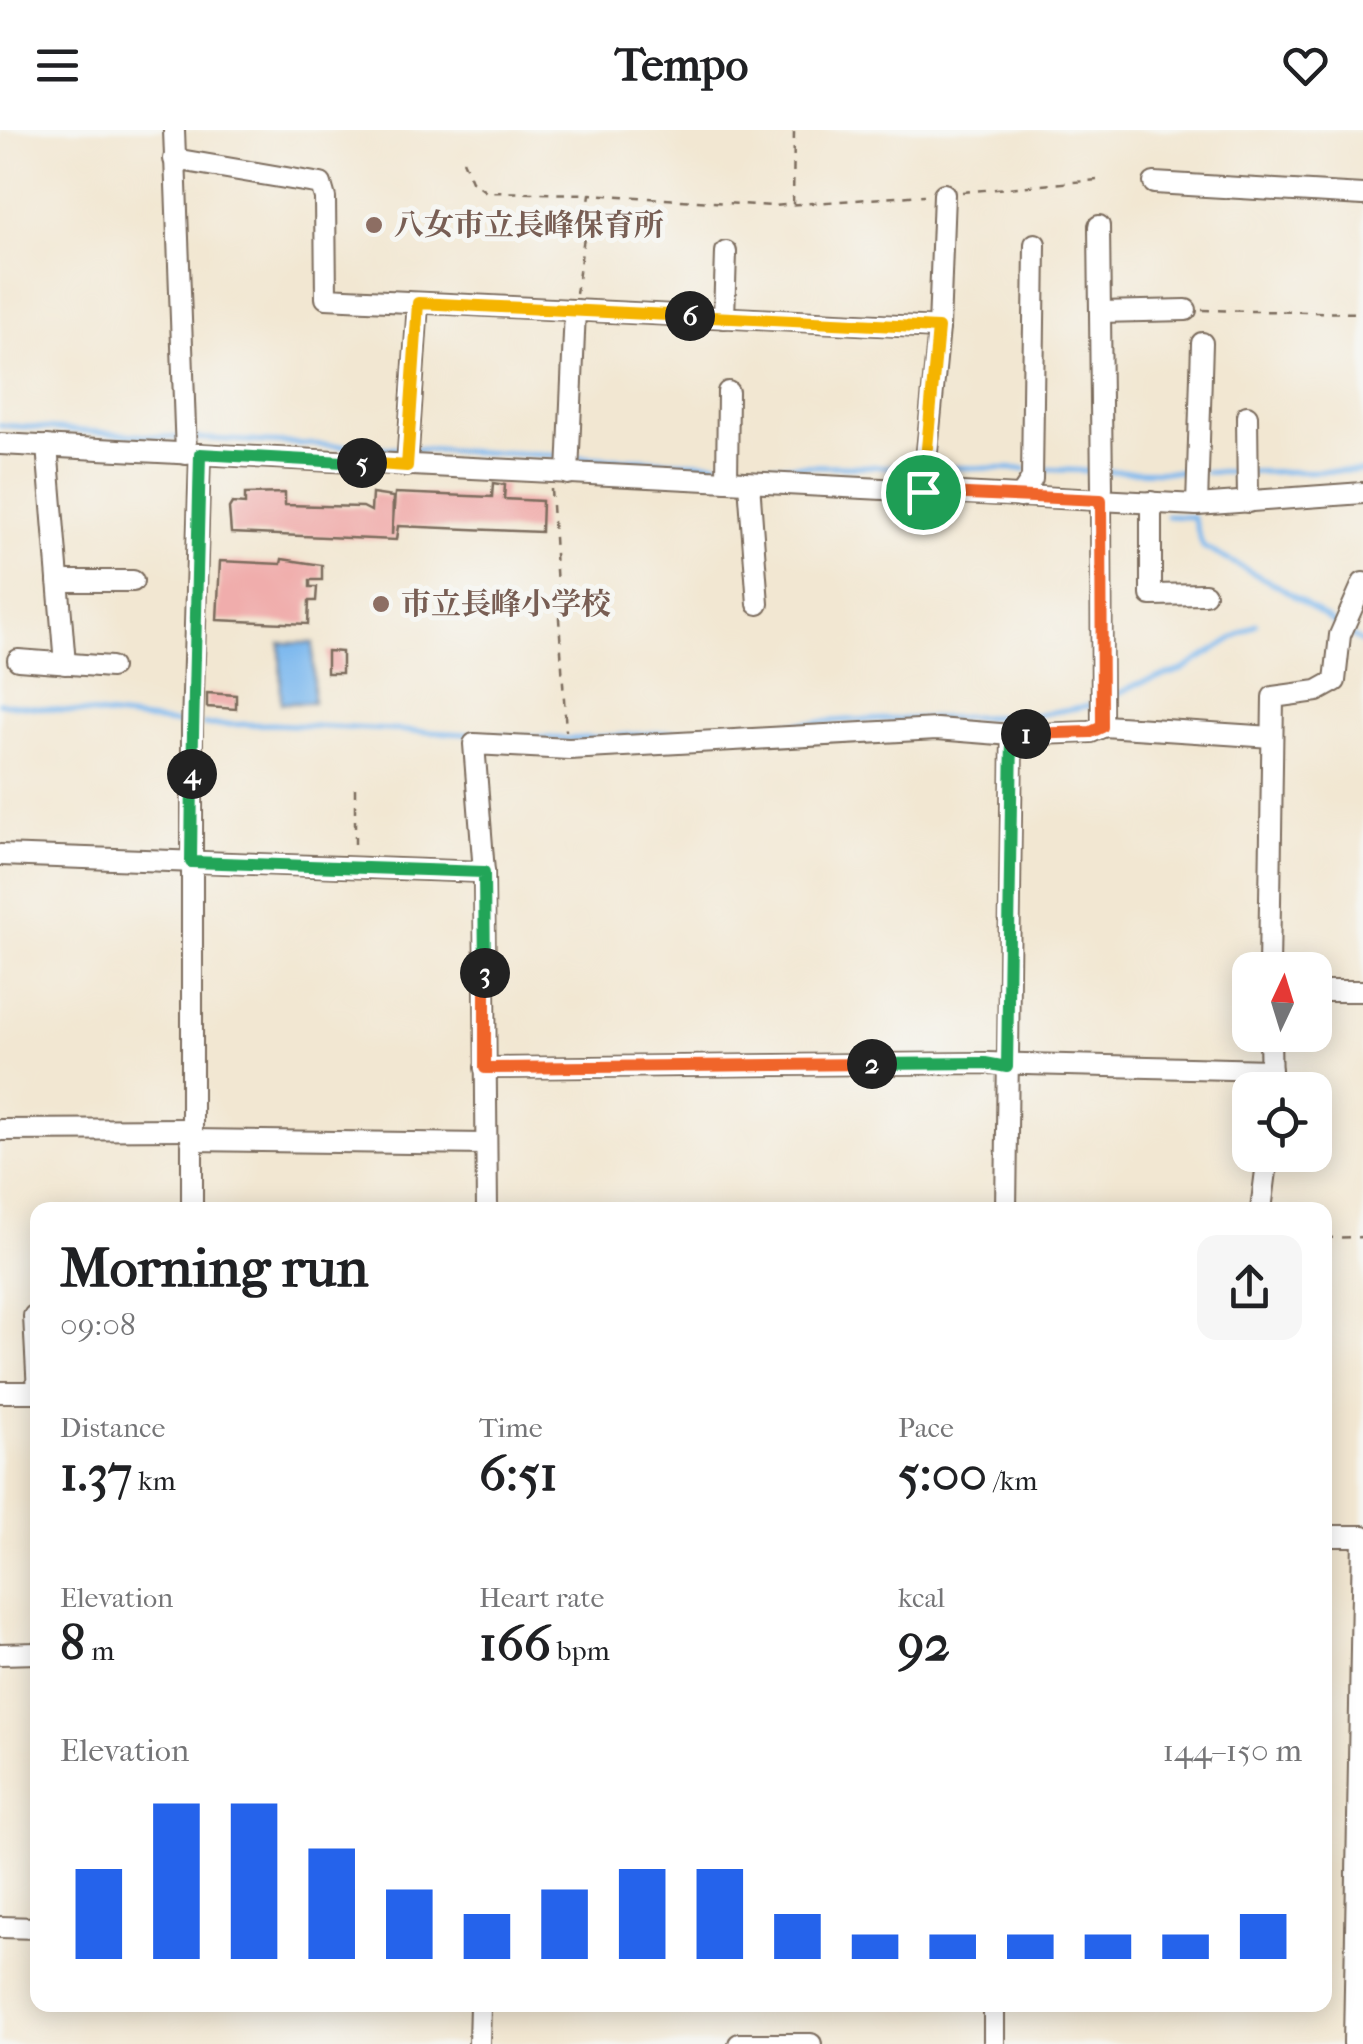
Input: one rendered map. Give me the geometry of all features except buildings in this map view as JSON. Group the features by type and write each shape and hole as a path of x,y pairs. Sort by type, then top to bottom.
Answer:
{"street":[{"path":"174,130 193,454 192,1202"},
{"path":"174,159 321,184 325,198 326,298 938,328"},
{"path":"1154,183 1363,194"},
{"path":"923,492 938,328 944,194"},
{"path":"1099,226 1102,727"},
{"path":"1020,497 1032,479 1035,244"},
{"path":"724,318 726,252"},
{"path":"407,466 418,303"},
{"path":"559,473 574,310"},
{"path":"1100,312 1186,310"},
{"path":"1198,505 1202,343"},
{"path":"728,392 758,604"},
{"path":"1247,416 1248,502"},
{"path":"0,444 1020,497 1101,495 1198,505 1363,493"},
{"path":"47,446 65,664"},
{"path":"1151,502 1151,594 1204,594"},
{"path":"58,581 133,581"},
{"path":"1269,952 1274,697 1317,690 1335,681 1340,635 1363,583"},
{"path":"18,660 110,668"},
{"path":"486,1202 484,872 474,744 569,749 937,729 1012,735 1091,732 1102,727 1272,736"},
{"path":"1006,1202 1012,735"},
{"path":"0,855 484,872"},
{"path":"1332,990 1363,990"},
{"path":"485,1068 985,1063 1232,1078"},
{"path":"0,1130 486,1144"},
{"path":"1262,1202 1266,1172"},
{"path":"0,1392 30,1392"},
{"path":"1332,1536 1363,1536 1354,2044"},
{"path":"0,1654 30,1653"},
{"path":"0,1927 30,1928"},
{"path":"479,2044 480,2012"},
{"path":"994,2012 994,2044"},
{"path":"739,2044 810,2044"}],"path":[{"path":"794,130 794,205"},
{"path":"463,160 467,174 486,192 794,205 1097,180"},
{"path":"574,310 590,194"},
{"path":"1186,310 1363,313"},
{"path":"559,473 566,734"},
{"path":"354,788 356,868"},
{"path":"1332,1238 1363,1237"}],"water":[{"path":"280,643 313,643 313,703 281,703"}],"waterway":[{"path":"0,425 179,438"},
{"path":"190,438 404,449"},
{"path":"415,449 564,456"},
{"path":"575,457 717,463"},
{"path":"738,465 920,467"},
{"path":"931,467 1025,469"},
{"path":"1036,469 1095,471"},
{"path":"1106,471 1195,472"},
{"path":"1251,472 1363,471"},
{"path":"1206,472 1240,472"},
{"path":"1167,516 1193,517 1203,547 1280,587 1340,627"},
{"path":"1108,699 1137,684 1182,670 1256,624"},
{"path":"1349,634 1363,643"},
{"path":"0,703 182,724"},
{"path":"204,725 273,724 569,739 848,720 1031,716 1098,704"}],"place":[{"name":"八女市立長峰保育所","path":"374,225"},
{"name":"市立長峰小学校","path":"381,604"}],"route":[{"path":"418,303 938,328 923,492 1101,500 1102,727 1091,732 1012,735 1007,1067 985,1063 485,1068 484,872 191,862 200,454 407,466 418,303"}]}
